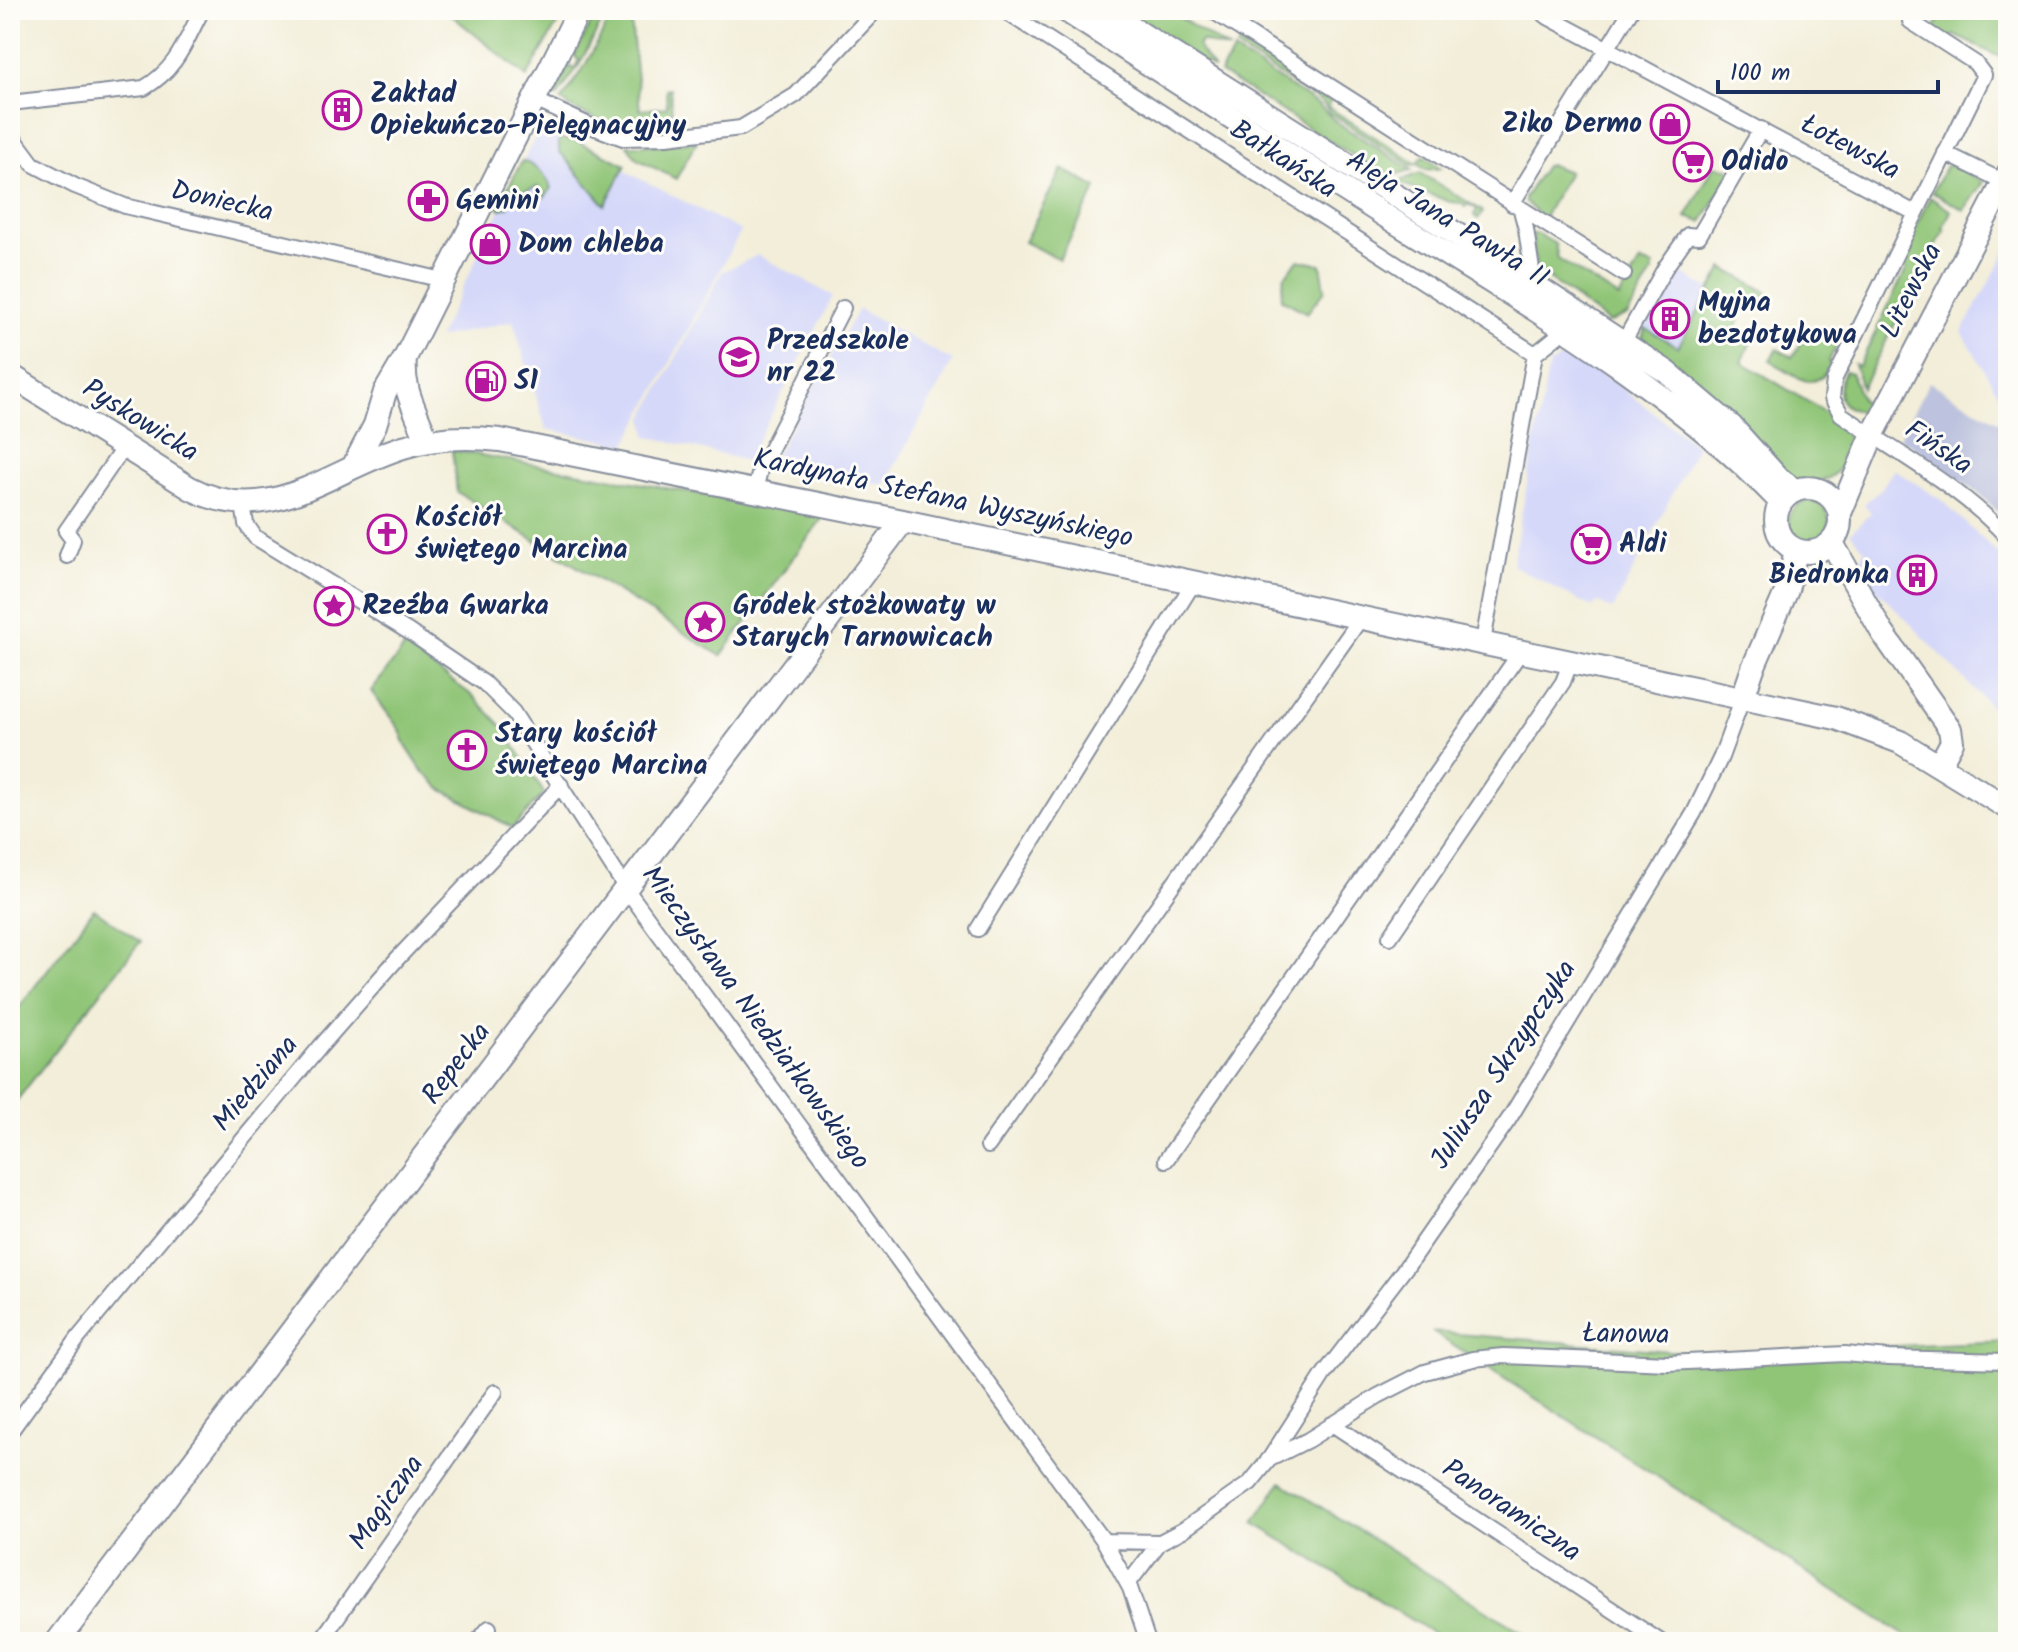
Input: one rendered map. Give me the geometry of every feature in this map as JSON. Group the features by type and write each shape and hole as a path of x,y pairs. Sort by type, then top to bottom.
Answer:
{"street":[{"path":"10,103 144,88 163,77 172,66 202,10"},
{"path":"353,467 375,425 385,392 405,358 579,10"},
{"path":"533,99 623,138 667,137 741,128 796,95 876,10"},
{"name":"Bałkańska","path":"1003,10 1535,354"},
{"name":"Aleja Jana Pawła II","path":"1065,10 1565,330 1651,387 1797,494"},
{"name":"Aleja Jana Pawła II","path":"1104,10 1623,343 1699,397 1797,494"},
{"path":"1211,10 1624,274"},
{"name":"Łotewska","path":"1539,10 1915,213"},
{"path":"1534,284 1516,207 1631,10"},
{"name":"Łotewska","path":"1872,436 1841,414 1832,398 1834,380 1984,75 1975,63 1910,21"},
{"name":"Łotewska","path":"1623,343 1664,270 1688,235 1699,236 1761,129"},
{"name":"Doniecka","path":"10,133 33,164 75,186 125,206 443,280"},
{"path":"1945,153 2006,178"},
{"name":"Litewska","path":"1840,513 1872,436 2006,178"},
{"path":"755,491 760,470 843,308"},
{"path":"1483,642 1535,354 1565,330"},
{"path":"405,358 406,392 427,440"},
{"name":"Pyskowicka","path":"10,375 202,494 243,504"},
{"path":"375,425 379,444 387,452"},
{"name":"Litewska","path":"1797,494 1842,477 1872,436"},
{"name":"Fińska","path":"1872,436 1957,491 2008,538"},
{"name":"Kardynała Stefana Wyszyńskiego","path":"243,504 278,499 387,452 427,440 473,437 500,440 903,521 1836,718 1875,731 1940,764 2008,808"},
{"path":"67,556 73,540 66,531 124,447"},
{"path":"1797,494 1827,494 1840,513 1838,534 1832,543 1809,553 1796,551 1781,537 1777,527 1776,517 1797,494"},
{"name":"Mieczysława Niedziałkowskiego","path":"243,504 246,524 255,537 484,683 513,712 627,890 1104,1541 1128,1584 1148,1642"},
{"name":"Repecka","path":"57,1642 903,521"},
{"path":"1832,543 1882,632 1950,729 1952,742 1940,764"},
{"name":"Juliusza Skrzypczyka","path":"1128,1584 1160,1542 1183,1530 1250,1483 1268,1461 1324,1374 1406,1267 1509,1119 1709,786 1753,668 1787,590 1796,551"},
{"path":"978,929 1194,582"},
{"path":"988,1146 1361,618"},
{"path":"1166,1160 1522,650"},
{"path":"1390,937 1563,682 1571,661"},
{"name":"Miedziana","path":"10,1432 79,1337 320,1047 397,959 561,785"},
{"name":"Łanowa","path":"1268,1461 1378,1396 1425,1372 1451,1363 1503,1356 1668,1363 1845,1354 2008,1361"},
{"name":"Magiczna","path":"320,1642 495,1392"},
{"name":"Panoramiczna","path":"1332,1424 1661,1642"},
{"path":"1104,1541 1160,1542"},
{"path":"477,1642 489,1628"}],"shaded area":[{"path":"540,127 741,231 626,445 546,429 513,321 438,338"},
{"path":"2008,248 2008,410 1962,332"},
{"name":"Przedszkole nr 22","path":"758,255 833,296 747,461 647,436 644,418 722,272"},
{"path":"1677,271 1711,290 1678,348 1645,328"},
{"path":"858,309 953,361 884,485 789,468 775,456"},
{"path":"1569,354 1612,381 1697,446 1613,610 1597,602 1593,608 1512,565 1549,364"},
{"path":"1929,382 2008,427 2008,522 1978,493 1900,437"},
{"path":"1894,469 1941,500 2008,563 2008,696 1993,709 1860,572 1865,550 1850,533 1871,513 1864,504 1881,489"}],"green space":[{"path":"445,10 565,10 527,77"},
{"path":"598,10 608,10 579,65 557,97 556,91 569,66 574,69 579,60 574,56"},
{"path":"615,10 630,10 640,110 667,107 666,89 670,88 673,126 643,127 601,121 561,101 582,71"},
{"path":"1120,10 1168,10 1230,50 1201,41 1198,47 1214,69"},
{"path":"1946,10 1975,10 1983,15 1986,10 2008,10 2008,61 1954,35 1949,42 1932,31"},
{"path":"1243,39 1332,96 1328,107 1417,164 1410,165 1330,113 1322,102 1237,48"},
{"path":"1234,51 1412,170 1388,177 1220,73"},
{"path":"559,138 579,142 626,165 605,205 559,151"},
{"path":"697,141 676,179 637,159 627,145 658,145"},
{"path":"1423,156 1441,168 1426,170 1417,164"},
{"path":"522,161 541,172 551,189 544,197 538,187 511,195 508,207 501,209 498,207"},
{"path":"1951,164 1983,182 1964,210 1932,192 1946,166"},
{"path":"1551,165 1569,172 1543,219 1525,202 1525,197 1545,166"},
{"path":"1714,166 1729,169 1732,173 1702,222 1686,217"},
{"path":"1062,169 1097,188 1059,259 1024,242"},
{"path":"1420,173 1483,212 1478,219 1474,216 1477,209 1468,204 1465,207 1397,182"},
{"path":"1930,197 1951,211 1943,227 1945,231 1862,388 1854,364 1859,366 1907,268 1898,263"},
{"path":"1536,233 1555,244 1558,259 1619,298 1640,262 1653,266 1628,315 1609,323 1536,269 1532,234"},
{"path":"1298,260 1321,264 1325,290 1307,313 1281,299 1284,277"},
{"path":"1723,268 1767,292 1760,307 1745,305 1734,334 1750,344 1742,362 1843,423 1852,433 1849,450 1841,465 1822,481 1793,481 1640,346 1645,328 1678,347"},
{"path":"1819,329 1839,340 1829,361 1832,364 1818,379 1803,380 1770,360 1777,349 1792,357 1809,332"},
{"path":"1845,371 1851,373 1862,401 1874,407 1862,413 1847,407 1839,392"},
{"path":"452,450 824,516 721,656 457,492"},
{"path":"1809,501 1823,507 1829,521 1823,535 1809,541 1795,535 1789,521 1795,507"},
{"path":"405,647 473,696 503,727 544,793 513,828 441,789 421,769 400,730 371,691"},
{"path":"94,909 140,942 10,1109 10,1019"},
{"path":"1432,1332 1707,1354 2008,1341 2008,1642 1915,1642"},
{"path":"1281,1482 1537,1642 1447,1642 1254,1523"}],"place":[{"name":"Zakład Opiekuńczo-Pielęgnacyjny","path":"342,110"},
{"name":"Ziko Dermo","path":"1670,124"},
{"name":"Odido","path":"1693,162"},
{"name":"Gemini","path":"428,201"},
{"name":"Dom chleba","path":"490,244"},
{"name":"Myjna bezdotykowa","path":"1670,319"},
{"name":"Przedszkole nr 22","path":"739,357"},
{"name":"S1","path":"486,381"},
{"name":"Kościół świętego Marcina","path":"387,534"},
{"name":"Aldi","path":"1591,544"},
{"name":"Biedronka","path":"1917,575"},
{"name":"Rzeźba Gwarka","path":"334,606"},
{"name":"Gródek stożkowaty w Starych Tarnowicach","path":"705,622"},
{"name":"Stary kościół świętego Marcina","path":"467,750"}]}
